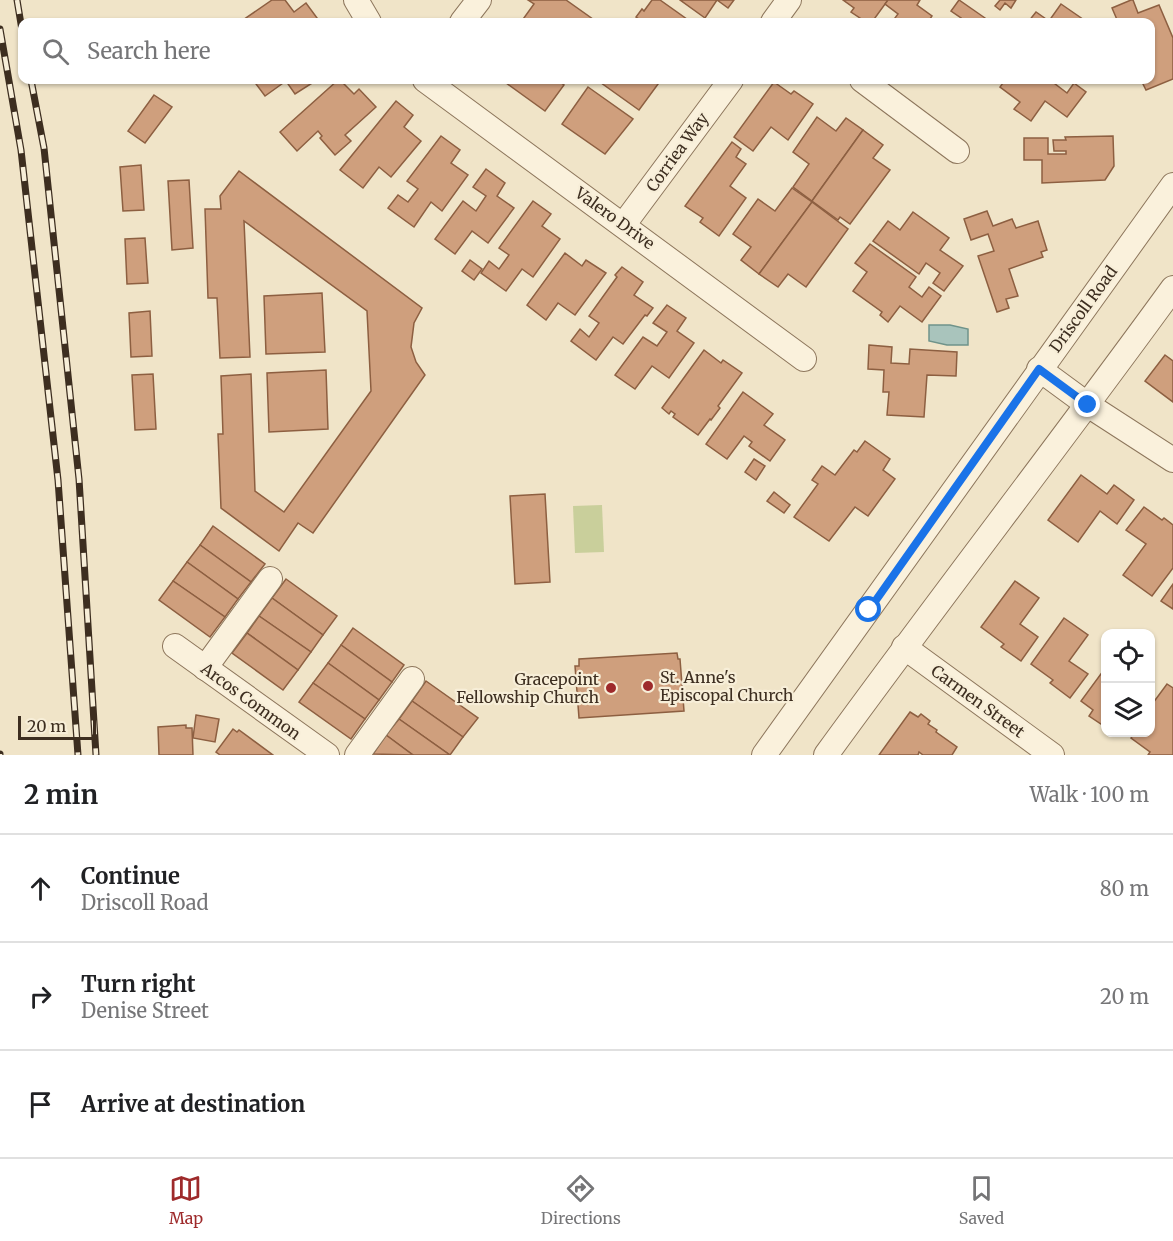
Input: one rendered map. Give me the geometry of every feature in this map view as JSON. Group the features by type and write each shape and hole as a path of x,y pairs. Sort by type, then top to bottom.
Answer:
{"street":[{"path":"356,0 367,18"},
{"path":"465,18 479,0"},
{"name":"Valero Drive","path":"431,84 624,224 804,359"},
{"name":"Corriea Way","path":"624,224 728,84"},
{"path":"867,84 957,151"},
{"name":"Driscoll Road","path":"764,755 1173,185"},
{"path":"826,755 904,647 1088,405 1173,288"},
{"path":"1039,369 1088,405 1173,460"},
{"path":"205,668 270,579"},
{"name":"Arcos Common","path":"176,646 327,755"},
{"name":"Carmen Street","path":"904,647 1052,755"},
{"path":"357,755 411,679"}],"green space":[{"path":"602,505 604,552 575,553 573,506"}],"water":[{"path":"929,325 950,325 968,329 968,345 947,345 929,341"}],"building":[{"path":"272,0 285,0 294,12 306,3 317,18 246,18"},
{"path":"528,0 566,0 591,18 524,18 534,4"},
{"path":"652,0 660,0 685,18 636,17 642,9 644,11"},
{"path":"680,0 717,0 705,18"},
{"path":"717,0 734,0 728,8"},
{"path":"843,0 888,0 875,18 860,18 851,12 854,8"},
{"path":"888,0 920,0 917,5 932,16 931,18 895,18 898,14 885,4"},
{"path":"959,0 985,18 961,18 951,11"},
{"path":"1000,0 1016,0 1011,8 1005,3 1000,10 995,6"},
{"path":"1131,0 1138,13 1159,5 1173,38 1173,79 1146,90 1143,84 1155,84 1155,18 1116,18 1112,8"},
{"path":"1061,4 1081,18 1051,18"},
{"path":"1036,12 1045,18 1031,18"},
{"path":"256,84 282,84 265,96"},
{"path":"288,84 311,84 295,94"},
{"path":"334,84 344,84 354,94 359,89 376,107 345,135 351,141 335,155 320,138 322,136 318,131 297,151 280,132"},
{"path":"508,84 564,85 545,111"},
{"path":"603,84 658,84 639,110"},
{"path":"773,84 777,84 791,94 794,91 813,104 788,140 771,127 753,151 734,137"},
{"path":"1002,84 1055,84 1067,93 1075,84 1086,92 1067,117 1045,101 1031,121 1014,109 1020,102 1000,87"},
{"path":"588,87 633,119 605,154 562,124"},
{"path":"154,95 172,107 145,143 128,131"},
{"path":"396,101 413,115 404,127 421,141 391,177 379,167 363,188 340,170"},
{"path":"817,117 836,131 846,118 863,130 812,201 793,187 809,164 793,152"},
{"path":"863,130 883,145 873,158 890,170 850,224 840,217 838,220 812,201"},
{"path":"441,136 460,150 451,163 468,175 442,211 431,202 414,227 388,208 398,195 408,202 418,189 407,181"},
{"path":"1113,136 1114,166 1105,180 1042,183 1042,160 1024,160 1024,138 1048,138 1048,154 1066,154 1066,151 1054,151 1053,140 1066,140 1065,137"},
{"path":"732,142 741,149 736,157 746,164 730,186 746,198 719,236 700,222 703,218 685,206"},
{"path":"141,165 144,210 123,211 120,167"},
{"path":"486,169 505,183 497,196 514,208 488,243 472,231 455,254 435,239 463,201 476,211 486,196 473,187"},
{"path":"239,171 422,308 414,323 411,347 416,362 425,375 313,533 298,523 279,551 221,508 218,434 223,434 221,376 251,374 255,491 284,512 371,391 367,311 244,221 250,357 220,358 217,298 208,298 205,209 221,209 220,196"},
{"path":"189,180 193,248 172,250 168,181"},
{"path":"792,188 812,202 759,274 741,260 751,247 733,234 758,199 775,211"},
{"path":"533,201 551,214 542,226 560,239 533,277 522,269 506,291 481,273 489,261 499,269 509,255 499,248"},
{"path":"812,202 848,229 806,287 788,274 778,287 759,274"},
{"path":"987,211 993,226 1012,219 1016,228 1038,221 1047,250 1041,252 1043,257 1009,269 1018,296 1006,299 1009,308 997,312 978,256 994,251 988,234 971,240 964,219"},
{"path":"913,212 949,238 940,250 963,266 944,291 933,283 940,273 926,263 919,274 873,241 888,221 900,230"},
{"path":"145,238 148,283 127,284 125,239"},
{"path":"870,244 916,277 909,287 922,297 929,287 941,296 922,322 900,306 888,322 880,315 882,312 853,291 867,272 855,263"},
{"path":"565,253 582,266 586,260 606,273 575,315 558,303 546,320 527,305"},
{"path":"470,260 482,269 474,280 462,271"},
{"path":"622,267 643,282 634,295 653,308 623,344 613,337 596,360 571,341 580,329 589,337 599,323 589,316"},
{"path":"322,293 325,352 266,354 264,296"},
{"path":"667,305 686,318 677,331 694,343 669,378 652,366 635,389 615,375 643,337 657,346 667,332 653,323"},
{"path":"150,311 152,356 131,357 129,313"},
{"path":"869,345 892,347 891,363 909,364 910,349 957,352 956,376 927,375 924,417 887,415 889,392 883,392 884,370 868,369"},
{"path":"704,350 721,363 723,360 742,373 718,406 720,408 698,435 673,417 675,414 671,411 669,414 662,408"},
{"path":"1165,355 1173,361 1173,402 1145,381"},
{"path":"326,370 328,429 269,432 267,373"},
{"path":"153,374 156,429 135,430 132,375"},
{"path":"743,392 773,414 764,425 785,440 770,461 749,446 752,442 744,436 727,459 706,444"},
{"path":"865,441 890,459 883,470 895,479 868,516 855,507 829,541 794,517 818,484 812,480 822,466 835,475 854,450 857,452"},
{"path":"754,459 765,466 756,480 745,472"},
{"path":"1081,475 1107,494 1114,485 1134,500 1117,524 1100,511 1078,542 1048,520"},
{"path":"774,492 790,505 784,513 767,501"},
{"path":"545,494 550,582 515,584 510,496"},
{"path":"1144,507 1173,525 1173,568 1152,596 1123,575 1146,544 1126,530"},
{"path":"213,526 265,564 251,582 200,545"},
{"path":"200,545 251,582 238,599 187,562"},
{"path":"187,562 238,599 225,617 173,581"},
{"path":"286,579 337,616 323,635 272,598"},
{"path":"173,581 225,617 210,637 159,600"},
{"path":"1015,581 1039,598 1020,624 1038,637 1021,661 1001,647 1004,644 981,627"},
{"path":"1173,584 1173,609 1161,601"},
{"path":"272,598 323,635 311,652 259,616"},
{"path":"259,616 311,652 298,670 247,633"},
{"path":"1064,618 1088,635 1069,661 1088,674 1070,698 1050,683 1053,680 1031,664"},
{"path":"353,628 404,665 392,682 341,645"},
{"path":"247,633 298,670 283,690 232,653"},
{"path":"341,645 392,682 379,700 328,663"},
{"path":"677,653 680,659 684,711 579,718 575,666 579,666 579,659"},
{"path":"328,663 379,700 365,719 313,683"},
{"path":"1101,674 1101,724 1089,716 1093,710 1081,701"},
{"path":"426,681 478,718 463,737 412,701"},
{"path":"313,683 365,719 351,739 299,702"},
{"path":"1167,684 1173,688 1173,755 1148,755 1150,752 1131,738 1155,737 1155,700"},
{"path":"412,701 463,737 450,755 399,719"},
{"path":"910,712 918,717 921,714 930,721 928,724 937,730 936,732 957,747 952,755 923,755 919,752 918,755 879,755"},
{"path":"196,715 219,719 215,742 193,738"},
{"path":"399,719 450,755 413,755 386,735"},
{"path":"186,725 186,728 192,728 193,755 159,755 158,727"},
{"path":"233,729 237,732 239,730 273,755 220,755 216,752"},
{"path":"386,735 413,755 373,754"}],"railway":[{"path":"17,0 20,18"},
{"path":"0,29 21,150 58,480 78,755"},
{"path":"32,84 44,148 79,479 96,755"}],"place":[{"name":"St. Anne's Episcopal Church","path":"648,686"},
{"name":"Gracepoint Fellowship Church","path":"611,688"}],"route":[{"path":"869,610 1039,369 1088,405"}]}
